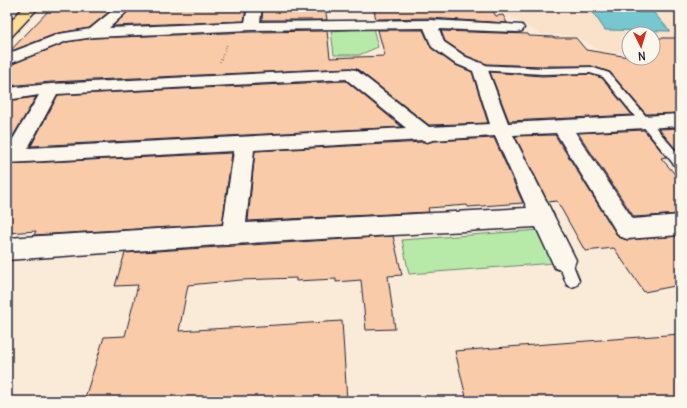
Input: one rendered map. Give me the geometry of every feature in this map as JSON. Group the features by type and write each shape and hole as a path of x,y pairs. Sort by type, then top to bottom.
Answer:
{"main road":[{"path":"7,33 32,7"}],"street":[{"path":"94,33 125,7"},
{"path":"252,26 255,7"},
{"path":"7,60 64,37 94,33 252,26 430,24 517,28"},
{"path":"430,24 437,44 460,60 480,68 502,131 514,159 564,260"},
{"path":"7,94 51,89 350,74 427,135"},
{"path":"11,156 51,89"},
{"path":"11,156 502,131 680,120"},
{"path":"562,127 627,229 680,225"},
{"path":"233,234 245,144"},
{"path":"7,249 233,234 542,217"}],"lane":[{"path":"480,68 542,71 591,70 606,74 680,164"},
{"path":"564,260 572,280"}],"path":[{"path":"213,81 234,27"}],"shaded area":[{"path":"491,7 670,7 680,18 680,58 661,56 661,26 621,26 621,52 601,51 577,36 542,34"}],"green space":[{"path":"373,28 378,47 359,55 334,55 331,31"},
{"path":"539,230 554,263 409,274 402,240"}],"water":[{"path":"592,11 653,12 670,31 661,31 661,26 621,26 621,30 605,30"}],"building":[{"path":"52,7 115,7 89,28 58,33 9,52"},
{"path":"133,7 246,7 244,21 113,26"},
{"path":"263,7 325,7 327,20 262,20"},
{"path":"373,7 478,7 480,11 492,10 496,16 503,15 507,23 430,18 376,19"},
{"path":"378,30 423,30 431,48 453,64 472,72 488,123 429,125 357,69 350,68 51,82 7,86 7,66 67,42 94,38 252,32 327,31 330,58 385,56"},
{"path":"441,31 528,34 529,36 576,38 586,50 621,56 621,66 661,66 661,38 680,38 680,113 646,114 610,72 591,66 487,64 467,56 445,41"},
{"path":"490,72 542,76 590,74 602,78 632,115 509,121"},
{"path":"346,81 402,127 31,146 58,95"},
{"path":"36,97 7,146 7,101"},
{"path":"680,128 680,154 659,129"},
{"path":"644,130 666,157 661,158 680,180 680,214 634,217 578,133"},
{"path":"555,135 618,237 627,240 680,236 680,285 644,292 614,248 585,251 557,201 548,202 515,136"},
{"path":"494,138 523,203 428,208 429,212 248,221 255,151 427,143 433,141"},
{"path":"232,153 222,224 34,235 36,231 7,233 7,164"},
{"path":"393,236 402,275 388,276 395,329 366,330 361,280 336,282 336,279 296,281 296,278 241,280 188,285 179,331 342,321 347,401 84,401 104,337 125,336 138,285 115,286 125,253"},
{"path":"680,334 680,401 467,401 455,351"}]}
